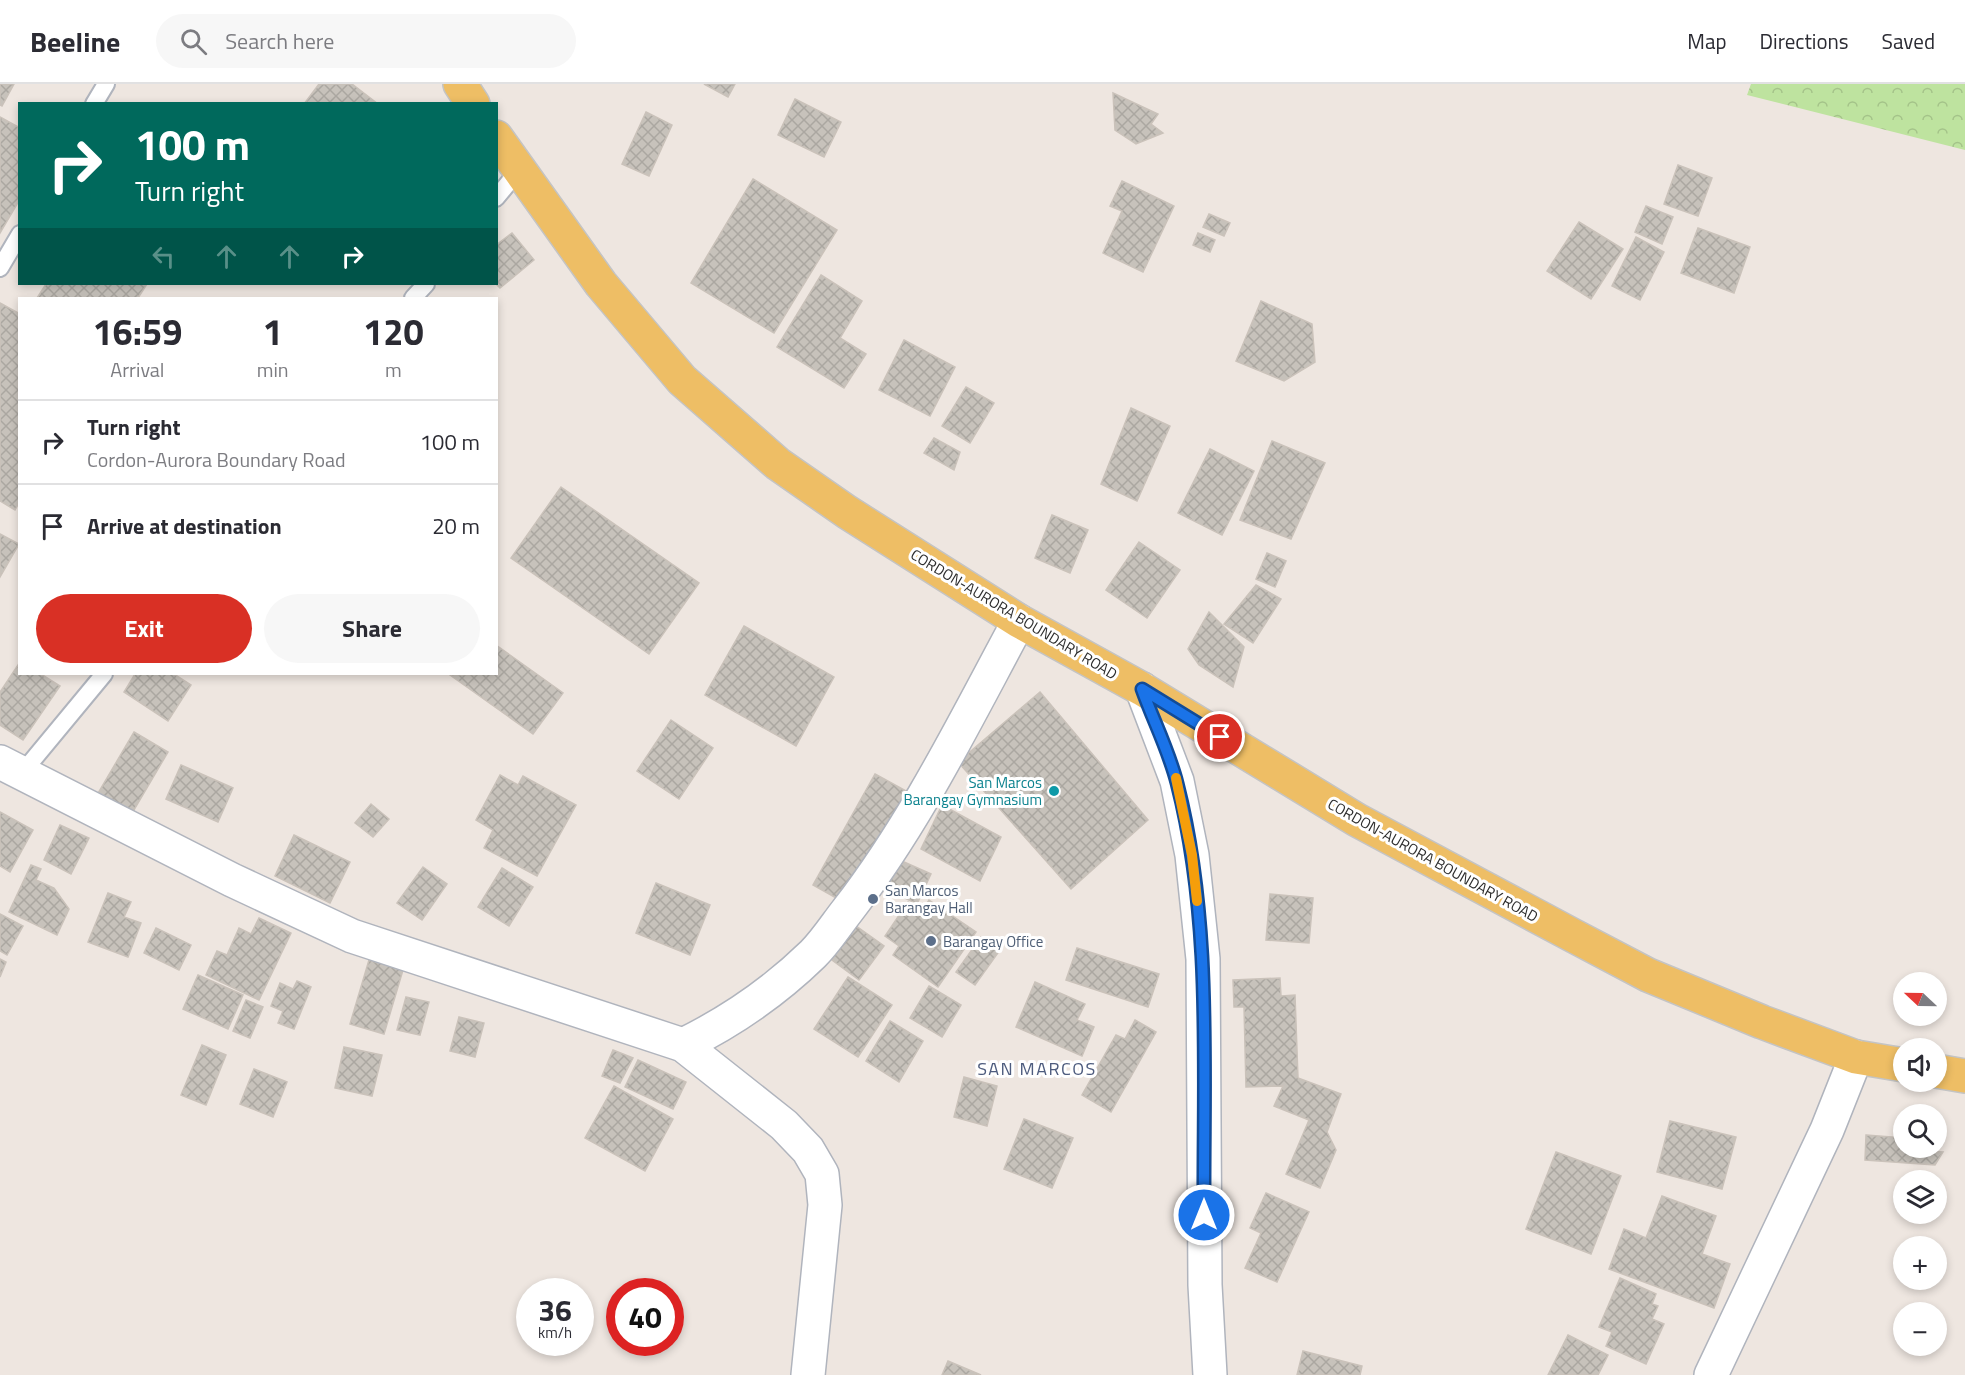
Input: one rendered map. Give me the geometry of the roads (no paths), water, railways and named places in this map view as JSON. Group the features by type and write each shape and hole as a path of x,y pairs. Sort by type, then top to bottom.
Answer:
{"main road":[{"path":"460,84 472,102"},
{"name":"CORDON-AURORA BOUNDARY ROAD","path":"498,140 601,284 682,380 778,464 847,512 1020,621 1142,689 1357,820 1619,960 1762,1022 1856,1057 1893,1063"},
{"path":"1947,1073 1965,1076"}],"street":[{"path":"683,1046 719,1027 752,1005 814,953 872,879 890,850 930,785 1020,621"},
{"path":"1142,689 1177,781 1192,855 1203,959 1205,1286 1210,1375"},
{"path":"11,768 232,880 352,936 683,1046 784,1125 808,1149 822,1174 825,1205 808,1375"},
{"path":"1711,1375 1827,1130 1856,1057"}],"lane":[{"path":"95,102 106,84"},
{"path":"498,196 519,170"},
{"path":"0,268 18,237"},
{"path":"414,297 425,285"},
{"path":"11,768 103,675"}],"place":[{"name":"San Marcos Barangay Gymnasium","path":"1054,791"},
{"name":"San Marcos Barangay Hall","path":"873,899"},
{"name":"Barangay Office","path":"931,941"}],"district":[{"name":"SAN MARCOS","path":"1037,1068"}]}
